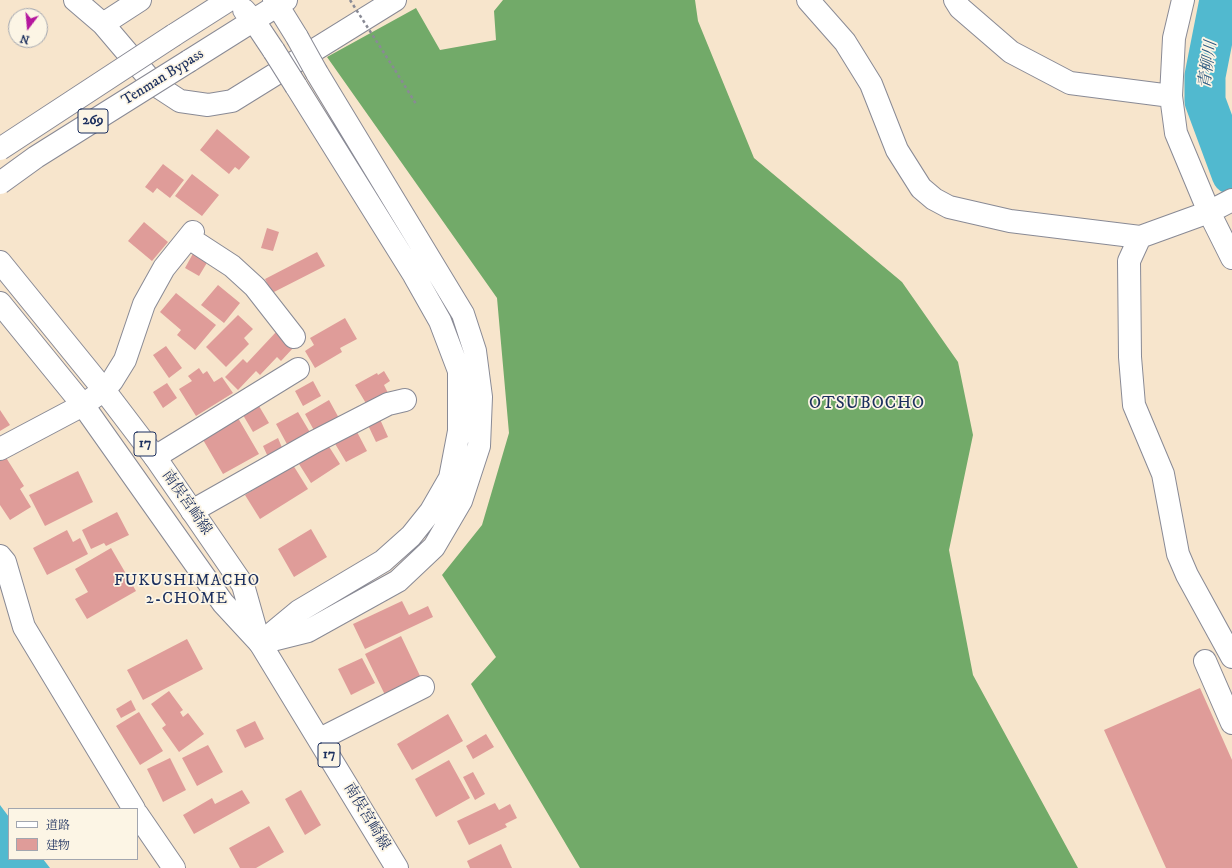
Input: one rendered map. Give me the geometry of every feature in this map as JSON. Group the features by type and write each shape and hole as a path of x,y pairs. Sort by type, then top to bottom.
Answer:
{"main road":[{"path":"75,0 103,24 154,84 180,101 208,105 232,102 395,0"},
{"path":"103,24 140,0"},
{"name":"Tenman Bypass","path":"0,149 229,0"},
{"path":"235,0 254,20 414,275 440,321 459,371 459,431 450,478 431,511 411,536 383,561 299,611 260,643"},
{"path":"808,0 845,42 871,84 897,150 921,188 934,199 949,207 1010,221 1140,237 1209,212 1232,200"},
{"path":"955,0 960,8 1010,52 1070,83 1171,96"},
{"path":"1183,0 1174,38 1171,96 1176,133 1209,212 1232,258"},
{"path":"260,643 308,631 398,581 434,547 461,501 478,446 481,397 475,351 463,314 317,73 296,37 280,2"},
{"name":"Tenman Bypass","path":"0,183 36,156 254,20 280,2"},
{"path":"0,449 83,405 108,386 125,360 144,304 164,268 191,235 232,266 255,287 294,338"},
{"path":"1140,237 1129,261 1130,357 1134,405 1163,474 1178,554 1187,575 1232,657"},
{"name":"南俣宮崎線","path":"0,262 108,386 243,585 260,643"},
{"name":"南俣宮崎線","path":"0,303 83,405 223,603 260,643 398,868"},
{"path":"155,457 298,369"},
{"path":"192,511 314,442 388,404 406,400"},
{"path":"0,556 5,562 24,627 133,808"},
{"path":"1205,661 1232,723"},
{"path":"320,740 423,687"},
{"path":"138,815 174,868"}],"path":[{"path":"350,0 416,104"}],"green space":[{"path":"503,0 695,0 698,21 754,158 902,282 958,362 973,435 949,550 973,675 1078,868 580,868 471,684 496,657 442,575 482,525 509,433 497,298 327,57 416,8 440,50 496,40 494,11"}],"water":[{"path":"0,805 8,816 8,860 44,860 50,868 0,868"}],"building":[{"path":"217,129 250,157 239,170 235,167 229,174 200,150"},
{"path":"163,164 184,180 170,198 157,188 153,193 145,187"},
{"path":"192,174 219,195 202,216 175,196"},
{"path":"144,222 168,242 152,261 128,241"},
{"path":"267,228 279,232 273,251 261,248"},
{"path":"196,248 211,256 199,276 185,268"},
{"path":"317,252 325,266 272,293 265,279"},
{"path":"218,285 240,303 224,323 201,305"},
{"path":"176,293 216,325 195,350 177,335 181,330 160,312"},
{"path":"238,315 253,329 244,338 249,344 226,367 206,347"},
{"path":"345,318 357,339 340,348 342,352 315,368 305,351 314,345 310,338"},
{"path":"277,331 294,347 281,361 277,357 260,375 256,371 238,390 225,377 243,359 247,363"},
{"path":"166,346 182,368 169,378 153,355"},
{"path":"199,368 203,374 207,371 214,382 222,377 233,393 196,416 179,389 192,381 188,376"},
{"path":"384,371 390,381 384,385 388,393 367,405 355,385 377,373 378,375"},
{"path":"313,381 321,396 303,406 295,391"},
{"path":"167,383 177,398 163,408 153,392"},
{"path":"329,400 340,420 316,434 305,414"},
{"path":"259,406 269,423 253,432 243,415"},
{"path":"0,410 10,425 0,431"},
{"path":"298,412 311,434 288,446 276,424"},
{"path":"379,417 388,437 376,442 367,423"},
{"path":"238,418 259,454 223,474 202,438"},
{"path":"356,430 367,451 346,462 334,442"},
{"path":"278,438 283,450 268,457 263,446"},
{"path":"328,445 340,464 311,483 299,464"},
{"path":"5,456 24,486 20,489 31,507 10,520 0,505 0,459"},
{"path":"293,465 308,489 260,519 245,495"},
{"path":"78,471 93,502 45,526 29,495"},
{"path":"117,512 129,535 106,546 104,543 91,549 82,530"},
{"path":"311,529 327,557 294,577 278,549"},
{"path":"67,530 73,542 80,538 88,554 47,575 33,548"},
{"path":"111,548 136,591 87,619 75,599 88,592 75,569"},
{"path":"402,601 409,615 428,606 433,617 365,649 353,624"},
{"path":"401,636 421,678 385,695 365,654"},
{"path":"187,639 203,669 143,700 127,670"},
{"path":"362,658 375,683 351,695 338,669"},
{"path":"1200,688 1232,760 1232,868 1166,868 1104,730"},
{"path":"169,691 183,710 180,712 183,717 188,713 204,734 179,752 162,728 166,725 151,704"},
{"path":"131,700 136,710 121,718 116,709"},
{"path":"139,712 163,751 140,765 116,726"},
{"path":"448,714 463,741 412,770 397,744"},
{"path":"255,721 264,739 245,748 236,730"},
{"path":"486,734 494,747 473,759 466,746"},
{"path":"208,745 223,772 197,786 182,758"},
{"path":"170,758 186,790 163,802 147,769"},
{"path":"449,760 470,798 436,817 415,779"},
{"path":"473,772 485,794 475,800 463,777"},
{"path":"242,790 250,803 194,834 183,815 212,798 215,804"},
{"path":"301,790 321,825 305,835 285,799"},
{"path":"495,803 499,810 510,804 517,818 505,824 507,827 469,845 457,821"},
{"path":"269,826 284,852 256,868 240,868 229,848"},
{"path":"501,844 512,868 470,868 467,861"}],"waterway":[{"name":"青柳川","path":"1220,0 1205,76 1205,101 1232,174"}],"district":[{"name":"OTSUBOCHO","path":"867,404"},
{"name":"FUKUSHIMACHO 2-CHOME","path":"187,591"}]}
